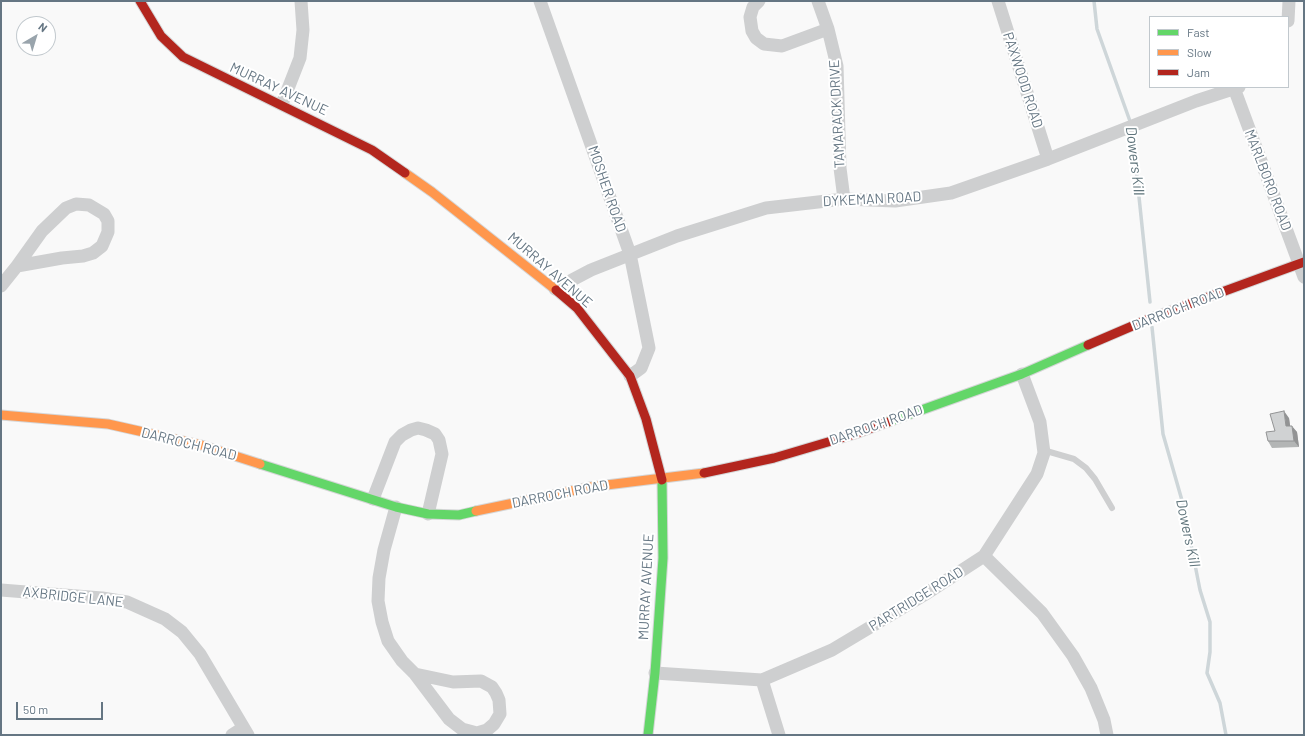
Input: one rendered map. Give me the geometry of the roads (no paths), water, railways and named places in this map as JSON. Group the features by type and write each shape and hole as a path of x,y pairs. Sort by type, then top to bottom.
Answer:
{"street":[{"name":"MURRAY AVENUE","path":"140,1 151,22 161,36 184,57 282,104 372,150 432,192 577,308 619,360 630,376 646,419 662,478 663,558 655,673 648,735"},
{"path":"282,104 300,58 303,30 301,1"},
{"name":"MOSHER ROAD","path":"540,1 630,254 649,348 641,368 630,376"},
{"path":"759,1 753,8 750,17 752,31 756,38 764,44 782,46 828,29"},
{"name":"TAMARACK DRIVE","path":"818,1 828,29 837,66 840,168 844,200"},
{"name":"PAXWOOD ROAD","path":"998,1 1048,159"},
{"path":"1288,16 1290,1"},
{"name":"DYKEMAN ROAD","path":"555,289 591,270 630,254 707,225 766,208 793,204 844,200 895,201 951,193 1048,159 1236,88"},
{"name":"MARLBORO ROAD","path":"1236,88 1302,263 1304,277"},
{"path":"1,286 42,231 66,208 76,204 89,205 104,214 108,221 106,239 93,253 17,266"},
{"name":"DARROCH ROAD","path":"1,415 108,424 186,441 396,507 428,514 459,515 590,487 707,473 774,458 855,434 1022,374 1151,318 1302,263"},
{"name":"PARTRIDGE ROAD","path":"655,673 762,680 832,650 924,595 984,556 1037,474 1044,450 1040,422 1022,374"},
{"path":"373,499 395,442 402,435 411,430 418,428 426,430 435,434 439,440 442,454 428,514"},
{"path":"396,507 382,557 378,578 378,600 382,622 388,641 402,661 415,674 449,719 462,729 477,733 488,730 500,714 499,700 496,692 492,687 481,681 453,682 415,674"},
{"path":"984,556 1042,613 1074,656 1091,688 1104,720 1107,735"},
{"name":"AXBRIDGE LANE","path":"1,590 102,598 127,602 165,619 182,632 200,654 246,731"},
{"path":"762,680 779,735"},
{"path":"232,735 246,731"}],"lane":[{"path":"1044,450 1074,459 1086,468 1095,479 1112,508"}],"waterway":[{"name":"Dowers Kill","path":"1094,1 1097,29 1131,124"},
{"name":"Dowers Kill","path":"1132,130 1150,302"},
{"name":"Dowers Kill","path":"1152,327 1163,434 1183,504 1200,590 1210,622 1210,652 1207,673 1220,703 1226,735"}]}
